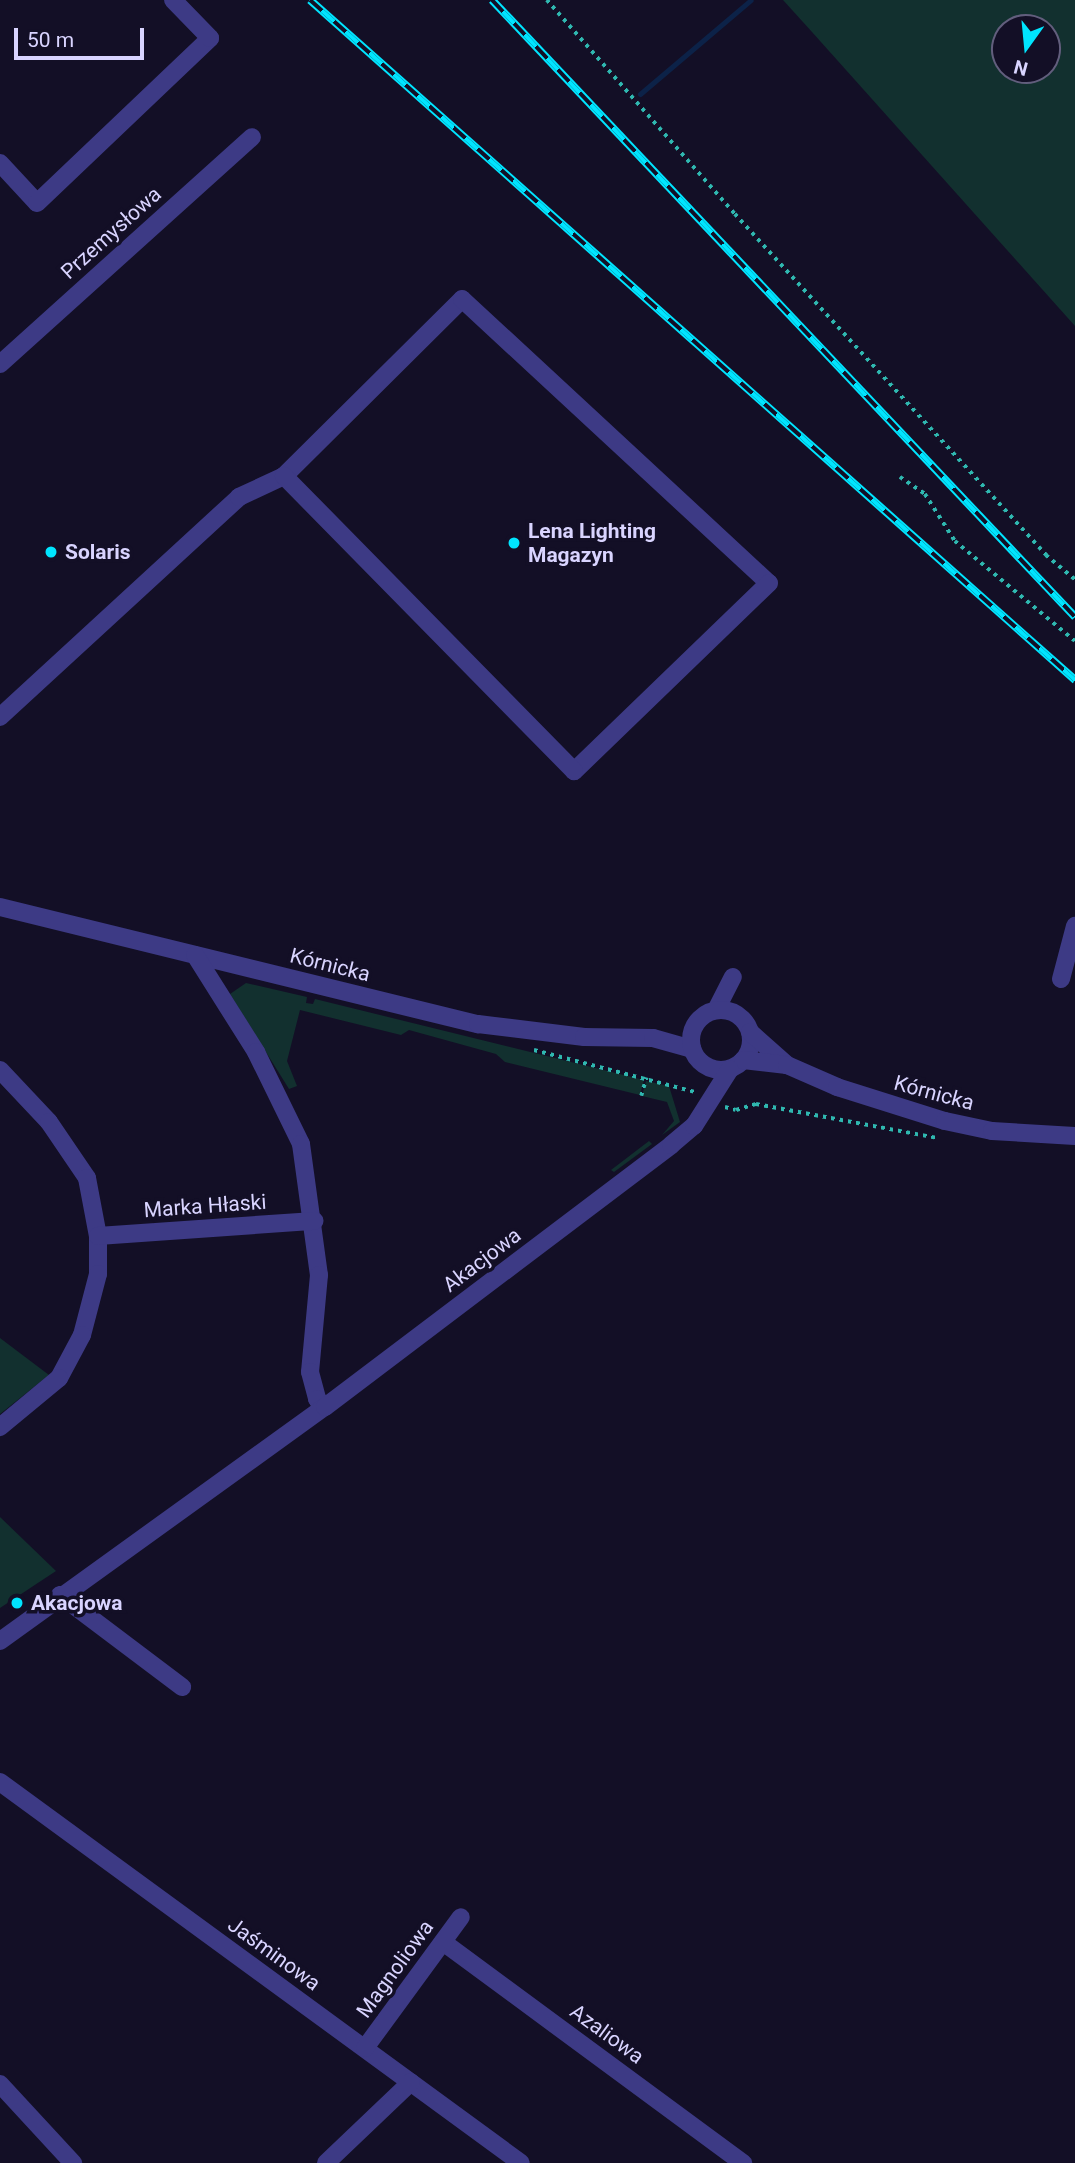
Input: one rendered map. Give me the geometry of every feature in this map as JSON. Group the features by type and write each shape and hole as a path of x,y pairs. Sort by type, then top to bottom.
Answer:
{"street":[{"path":"0,163 37,203 210,38 173,0"},
{"name":"Przemysłowa","path":"0,364 252,137"},
{"path":"0,717 239,497 284,476 462,299 769,583 574,771 284,476"},
{"name":"Kórnicka","path":"0,907 478,1024 584,1037 653,1038"},
{"path":"1061,979 1075,926"},
{"path":"195,956 256,1052 301,1144 314,1221 319,1275 310,1372 317,1399 325,1407"},
{"path":"653,1038 695,1026 716,1010 733,977 736,1014 750,1032 788,1065"},
{"path":"716,1010 736,1014"},
{"path":"692,1049 695,1026"},
{"path":"736,1064 750,1032"},
{"path":"653,1038 692,1049 707,1066 711,1103"},
{"name":"Akacjowa","path":"0,1641 60,1595 325,1407 671,1145 711,1103 736,1064"},
{"path":"707,1066 788,1065"},
{"name":"Kórnicka","path":"788,1065 837,1087 945,1121 992,1131 1075,1136"},
{"path":"0,1070 49,1122 87,1178 98,1236 98,1274 82,1335 59,1378 0,1427"},
{"name":"Marka Hłaski","path":"98,1236 314,1221"},
{"path":"60,1595 182,1687"},
{"name":"Jaśminowa","path":"0,1782 521,2163"},
{"name":"Magnoliowa","path":"365,2048 461,1917"},
{"name":"Azaliowa","path":"443,1942 743,2163"},
{"path":"326,2163 411,2081"},
{"path":"0,2084 74,2163"}],"path":[{"path":"547,0 735,214 1046,555 1075,579"},
{"path":"900,477 925,495 955,541 1075,641"},
{"path":"641,1096 646,1078"}],"green space":[{"path":"783,0 1075,0 1075,326"},
{"path":"246,983 307,997 306,1003 313,1004 315,999 644,1080 640,1095 505,1062 496,1054 409,1030 401,1035 300,1010 287,1061 297,1086 289,1089 230,994"},
{"path":"646,1081 669,1086 680,1122 662,1135 674,1121 667,1102 642,1096"},
{"path":"649,1141 652,1144 614,1172 611,1170"},
{"path":"0,1338 49,1375 0,1414"},
{"path":"0,1517 56,1571 0,1608"}],"waterway":[{"path":"640,94 751,0"}],"railway":[{"path":"310,0 1075,680"},
{"path":"492,0 1075,617"}],"place":[{"name":"Lena Lighting Magazyn","path":"514,543"},
{"name":"Solaris","path":"51,552"},
{"name":"Akacjowa","path":"17,1603"}]}
